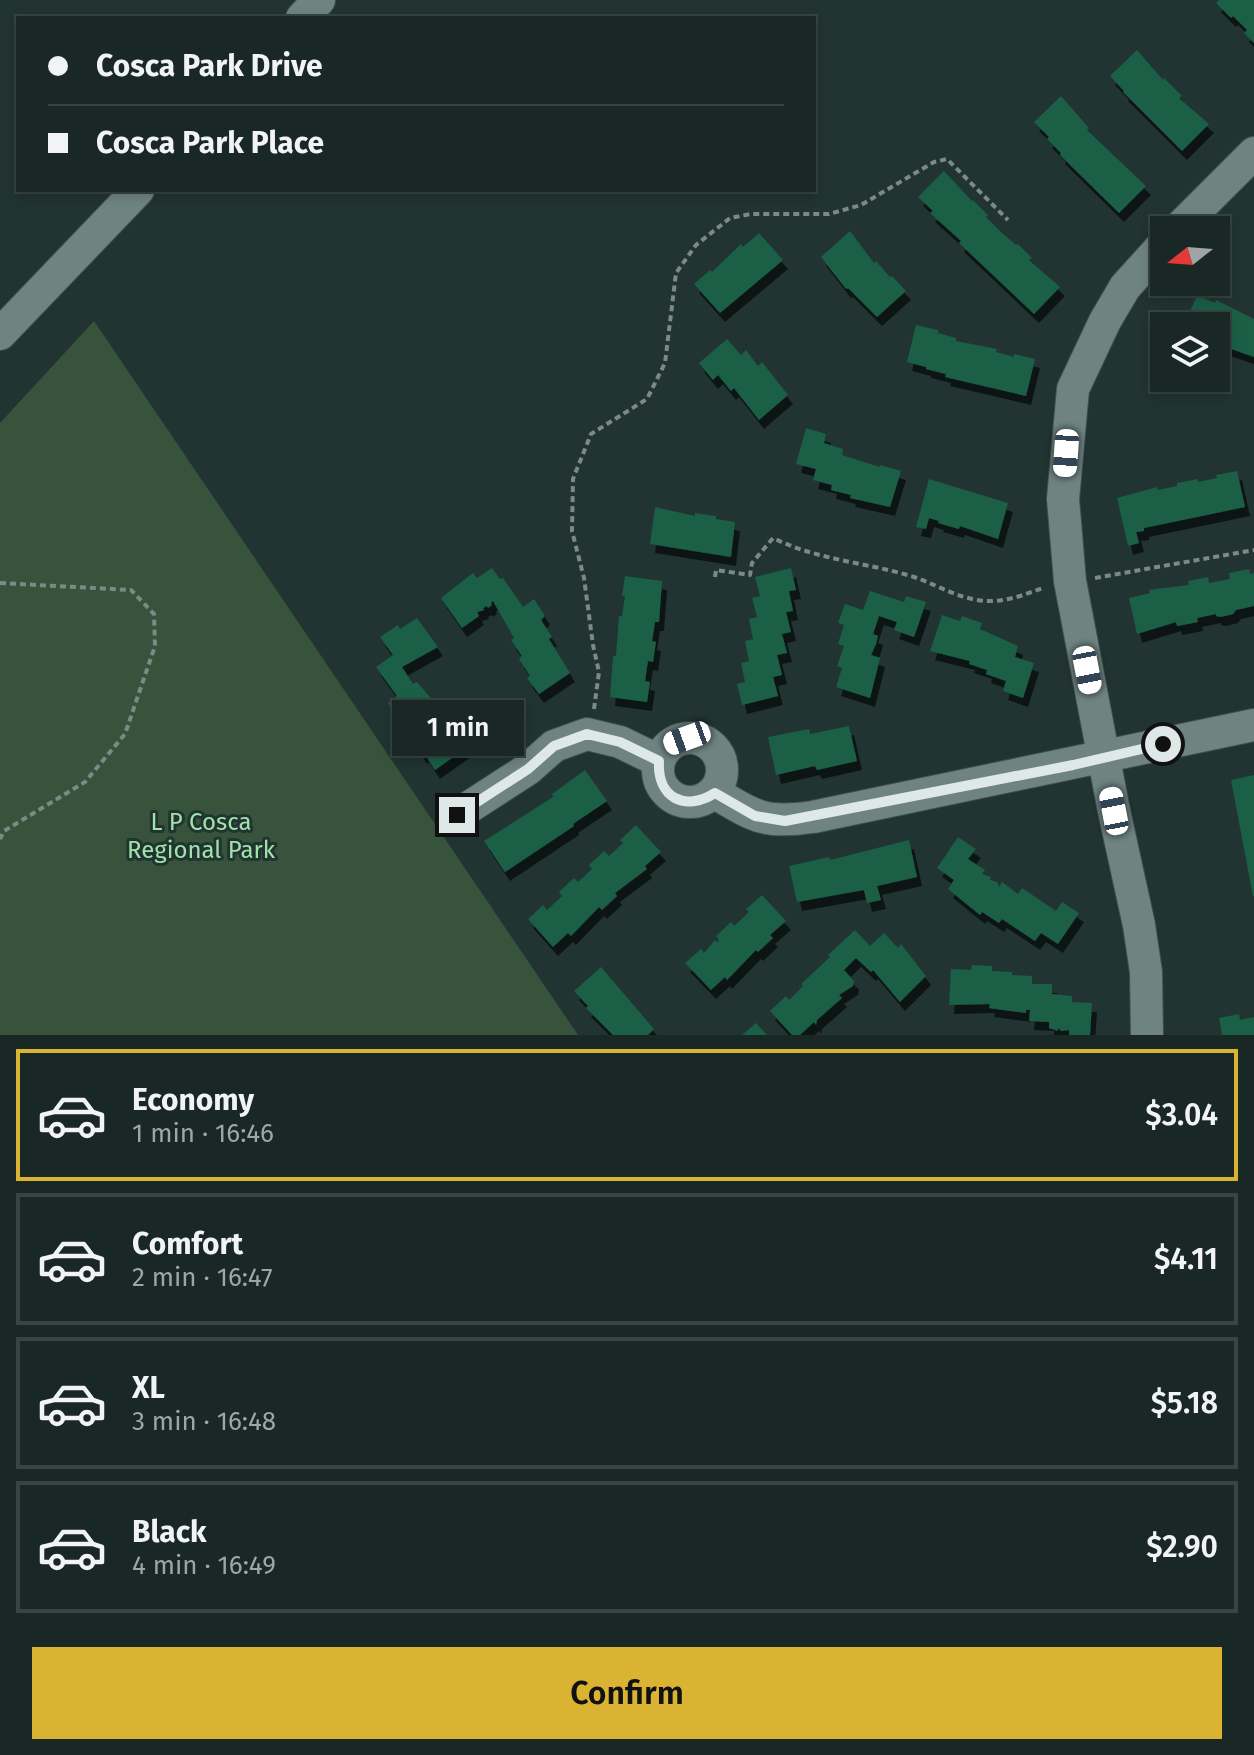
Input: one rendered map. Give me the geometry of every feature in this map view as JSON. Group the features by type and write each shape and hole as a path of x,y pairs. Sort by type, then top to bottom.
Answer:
{"street":[{"path":"304,16 319,0"},
{"path":"1191,216 1254,153"},
{"path":"0,334 136,192"},
{"path":"1147,1035 1146,972 1139,925 1070,581 1063,499 1073,389 1125,287 1150,259"},
{"path":"715,793 755,816 785,821 1254,725"},
{"path":"457,815 528,769 554,746 587,734 620,742 659,761"},
{"path":"687,738 704,742 720,757 722,770 715,793 697,802 675,799 660,781 659,761 672,744 687,738"}],"path":[{"path":"587,734 599,672 584,578 572,531 573,479 591,434 647,399 665,363 676,273 696,245 730,218 751,214 829,214 861,205 934,162 947,159 1008,220"},
{"path":"715,577 716,570 750,575 752,563 773,538 799,551 913,577 963,597 988,601 1014,599 1070,581 1254,550"},
{"path":"0,583 131,590 154,614 155,646 125,734 85,782 4,831 0,839"}],"green space":[{"name":"L P Cosca Regional Park","path":"94,321 578,1035 0,1035 0,423"}],"building":[{"path":"1219,0 1254,0 1254,43 1244,33 1247,30 1216,3"},
{"path":"1137,50 1182,96 1179,98 1209,124 1182,151 1110,76"},
{"path":"1061,96 1089,128 1087,130 1146,186 1119,213 1060,155 1047,139 1049,137 1034,122"},
{"path":"944,171 1001,232 1032,258 1029,260 1060,287 1034,314 959,243 961,241 930,213 933,211 918,197"},
{"path":"850,231 874,263 876,261 906,291 877,317 846,289 821,257"},
{"path":"759,233 783,260 720,313 694,284 710,270 712,272 741,244 743,247"},
{"path":"1199,296 1215,303 1216,300 1254,319 1254,357 1230,349 1230,312 1190,312"},
{"path":"916,325 938,330 938,333 956,338 956,341 997,349 996,352 1014,357 1014,354 1035,359 1026,396 945,377 946,374 907,362"},
{"path":"727,339 741,355 746,350 758,366 762,362 788,395 759,420 734,388 731,391 718,375 713,380 699,363"},
{"path":"806,428 826,434 824,443 843,449 842,455 901,471 890,507 850,498 851,495 831,490 832,485 813,480 816,469 796,464"},
{"path":"1237,471 1245,507 1144,528 1144,531 1136,532 1139,543 1128,546 1117,498 1157,487 1158,490 1177,486 1177,483 1217,478 1216,475"},
{"path":"929,479 1008,503 998,539 929,518 926,529 916,527"},
{"path":"655,507 735,522 731,557 650,544"},
{"path":"492,568 523,607 534,599 545,616 541,620 552,637 549,639 570,673 539,694 527,678 530,676 519,659 522,656 493,601 462,628 441,598 473,573 477,578"},
{"path":"791,568 796,590 789,591 793,611 786,612 791,632 782,634 787,653 777,655 782,675 773,677 778,696 742,705 737,684 745,682 741,663 749,661 745,641 753,639 749,619 757,617 752,598 760,596 755,577"},
{"path":"1249,569 1250,574 1254,573 1254,606 1221,617 1216,614 1177,626 1176,622 1137,634 1129,598 1150,593 1149,590 1189,585 1188,581 1208,577 1209,583 1230,579 1229,573"},
{"path":"625,576 662,581 659,622 655,622 652,641 656,642 653,662 648,661 645,681 650,682 647,702 610,697 613,656 616,656 619,616 622,616 625,596 622,596"},
{"path":"870,591 904,602 906,596 926,602 914,637 894,630 897,622 879,616 873,634 878,636 871,655 880,658 870,698 836,687 842,668 837,666 844,646 838,644 844,625 838,623 845,604 863,610"},
{"path":"942,615 960,621 962,616 982,623 980,629 1018,646 1015,657 1034,663 1023,698 1003,691 1006,681 986,674 987,670 969,664 970,661 930,651"},
{"path":"417,618 438,647 402,667 413,684 417,682 430,697 440,716 466,748 435,770 388,703 397,696 376,667 393,655 380,637 398,625 400,629"},
{"path":"849,726 857,761 776,775 768,737 809,729 810,734"},
{"path":"585,770 607,801 505,872 484,841 553,797 552,794"},
{"path":"1254,775 1254,896 1253,896 1231,780"},
{"path":"636,825 661,852 645,866 647,869 615,893 617,896 602,910 599,907 571,936 568,933 553,947 528,919 543,905 547,910 562,896 559,892 574,878 578,882 592,869 589,865 604,851 609,856"},
{"path":"958,837 976,849 968,859 985,870 982,874 991,877 990,880 997,882 999,887 1002,882 1018,894 1022,888 1056,911 1062,902 1079,913 1058,944 1041,933 1035,941 1002,919 999,923 982,912 980,915 948,889 954,880 937,868"},
{"path":"909,840 917,877 877,886 881,900 867,903 864,890 797,902 789,866 829,857 830,860"},
{"path":"762,895 786,921 770,935 773,938 758,952 756,950 727,980 725,977 711,990 685,963 701,949 704,953 715,940 717,942 716,936 731,922 734,926 749,912 746,909"},
{"path":"855,930 870,946 884,933 898,948 901,944 926,976 900,1002 873,970 871,972 856,958 844,970 854,981 853,986 839,995 842,998 817,1020 816,1025 814,1022 800,1035 792,1035 770,1011 786,996 789,1000 830,957 828,955"},
{"path":"972,965 992,966 992,971 1012,972 1012,975 1032,976 1032,984 1052,984 1052,994 1072,996 1072,1002 1092,1003 1090,1035 1069,1035 1069,1030 1049,1028 1049,1022 1029,1021 1030,1010 1026,1013 989,1008 990,1004 949,1005 951,969 971,970"},
{"path":"601,967 654,1029 648,1035 613,1035 574,991"},
{"path":"1239,1014 1240,1020 1254,1017 1254,1035 1222,1035 1219,1018"},
{"path":"756,1023 767,1035 742,1035"}],"route":[{"path":"457,815 528,769 554,746 587,734 620,742 659,761 660,781 675,799 697,802 715,793 755,816 785,821 1073,765 1163,744"}]}
